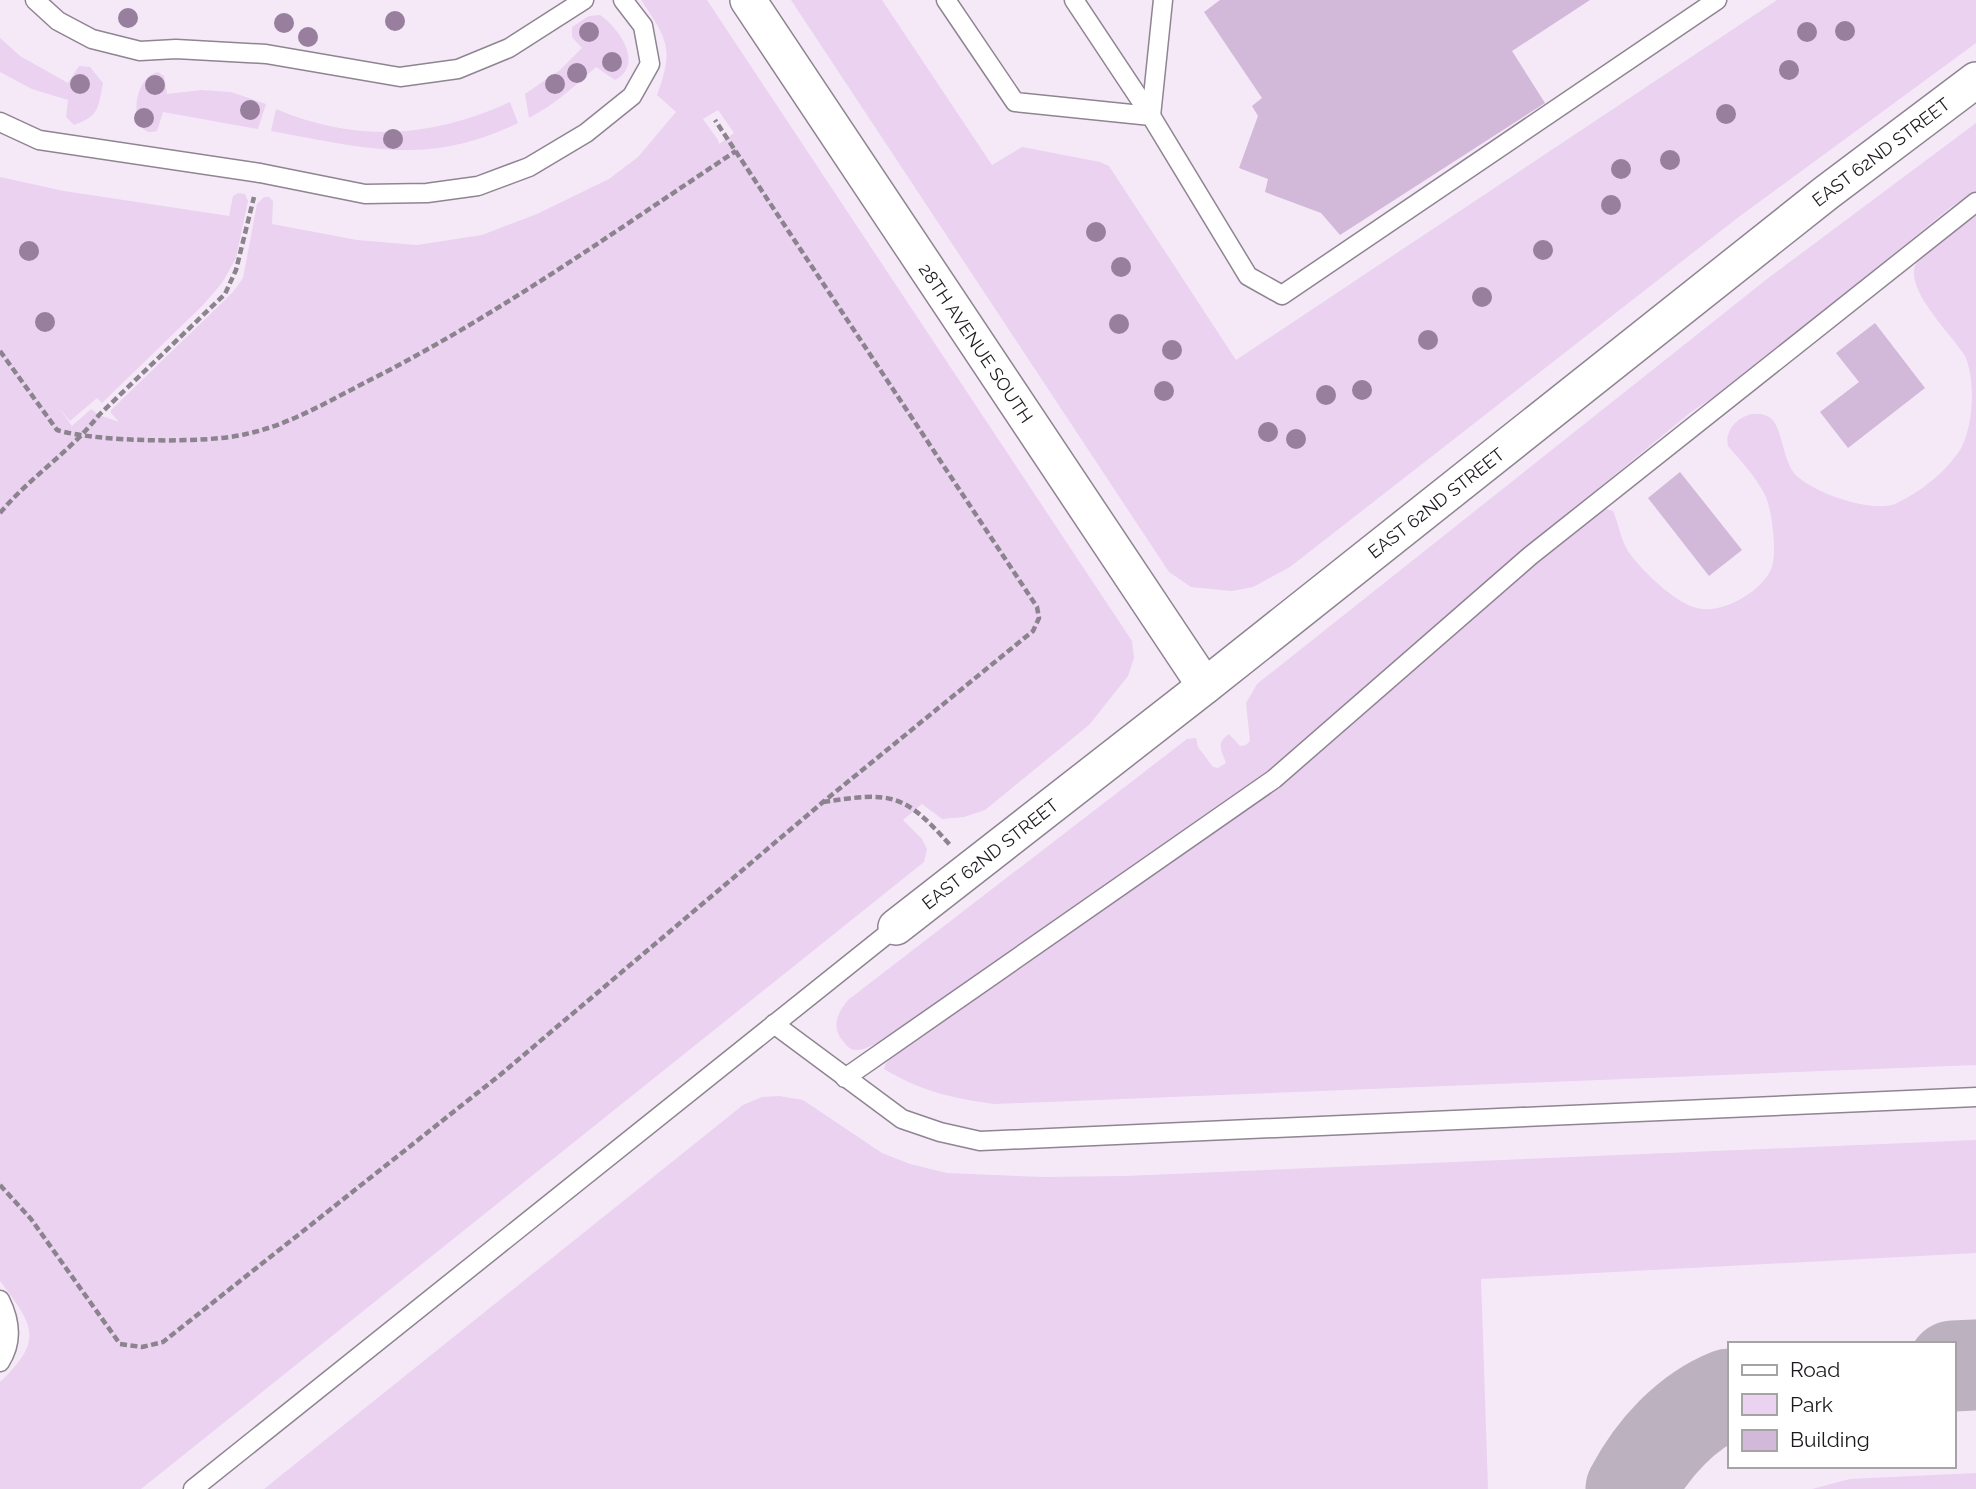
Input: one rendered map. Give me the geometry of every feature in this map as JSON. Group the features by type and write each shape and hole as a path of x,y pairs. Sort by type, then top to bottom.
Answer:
{"street":[{"name":"28TH AVENUE SOUTH","path":"748,0 1205,686"},
{"name":"EAST 62ND STREET","path":"896,927 1205,686 1826,193 1976,80"}],"lane":[{"path":"35,0 58,21 92,39 140,51 176,49 267,54 400,77 458,69 509,48 584,0"},
{"path":"0,122 39,139 260,173 365,194 427,193 478,186 529,167 586,133 632,96 650,64 643,26 623,0"},
{"path":"946,0 1015,102 1151,116"},
{"path":"1074,0 1151,116 1248,276 1282,295 1717,0"},
{"path":"1151,116 1163,0"},
{"path":"845,1078 1274,779 1530,556 1976,202"},
{"path":"193,1489 896,927"},
{"path":"774,1024 902,1119 940,1132 980,1141 1976,1097"},
{"path":"0,1300 8,1315 9,1346 0,1362"}],"path":[{"path":"0,1185 31,1219 120,1344 142,1347 163,1342 500,1074 823,802 1033,631 1039,618 1037,607 715,120"},
{"path":"0,351 57,430 71,434 130,439 207,439 247,435 305,413 480,320 736,151"},
{"path":"0,513 18,491 84,435 99,415 225,293 236,270 260,173"},
{"path":"823,802 867,796 894,798 925,817 971,869"}],"green space":[{"path":"641,0 707,0 1132,641 1134,658 1128,676 1089,725 985,810 964,817 942,819 922,804 903,820 922,839 927,849 924,862 141,1489 0,1489 0,1382 24,1354 29,1332 20,1309 0,1281 0,177 64,191 229,216 233,196 238,193 245,194 248,201 236,258 222,283 203,305 102,403 97,398 70,421 59,408 72,426 91,409 119,422 111,410 233,292 243,278 257,204 264,197 273,201 272,224 357,240 417,245 482,235 537,214 609,179 638,157 676,112 657,95 667,55 666,45","holes":["718,110 734,133 719,144 703,119"]},
{"path":"791,0 882,0 992,165 1022,147 1109,166 1236,360 1777,0 1976,0 1976,43 1740,216 1290,567 1253,587 1232,591 1191,587 1169,572"},
{"path":"600,15 615,29 626,47 628,65 624,73 615,80 596,67 556,101 529,118 525,94 560,70 582,48 572,37 572,27 589,16"},
{"path":"0,38 20,56 68,83 79,66 90,67 103,83 93,114 74,125 66,117 68,100 32,89 0,72"},
{"path":"158,72 164,76 167,94 201,90 231,92 266,104 258,129 163,112 157,131 148,132 138,119 138,96 149,77"},
{"path":"510,102 518,123 485,137 425,149 366,148 271,131 276,109 335,127 394,132 452,123"},
{"path":"1976,123 1976,192 1951,207 1734,384 1691,412 1498,571 1374,683 1239,794 890,1036 859,1050 844,1043 836,1024 841,1009 848,1000 1187,739 1196,738 1198,747 1213,767 1218,768 1226,763 1221,744 1229,734 1240,746 1250,741 1246,703 1257,684 1767,279"},
{"path":"1976,216 1976,1065 994,1104 937,1092 884,1069 895,1054 1277,788 1384,692 1594,513 1606,509 1613,511 1623,541 1634,559 1659,585 1688,605 1718,608 1751,592 1760,585 1772,567 1774,540 1764,493 1728,446 1730,431 1746,416 1762,414 1769,417 1777,427 1794,473 1814,487 1843,500 1887,506 1906,499 1930,482 1952,461 1963,443 1970,419 1972,391 1965,356 1926,304 1915,281 1914,271 1916,264 1930,248"},
{"path":"779,1096 803,1100 882,1153 910,1164 947,1173 1043,1177 1125,1176 1976,1140 1976,1253 1481,1279 1488,1489 264,1489 743,1105 762,1097"},
{"path":"1976,1473 1976,1489 1812,1489 1850,1479"}],"building":[{"path":"1220,0 1590,0 1512,51 1545,103 1340,235 1321,213 1265,192 1268,179 1239,168 1258,116 1252,106 1262,98 1204,12"},
{"path":"1875,323 1925,388 1848,448 1820,412 1859,382 1836,353"},
{"path":"1680,472 1742,550 1709,576 1648,498"}],"taxiway":[{"path":"1955,1366 1976,1365"},
{"path":"1631,1489 1649,1460 1672,1433 1698,1410 1728,1394"}]}
